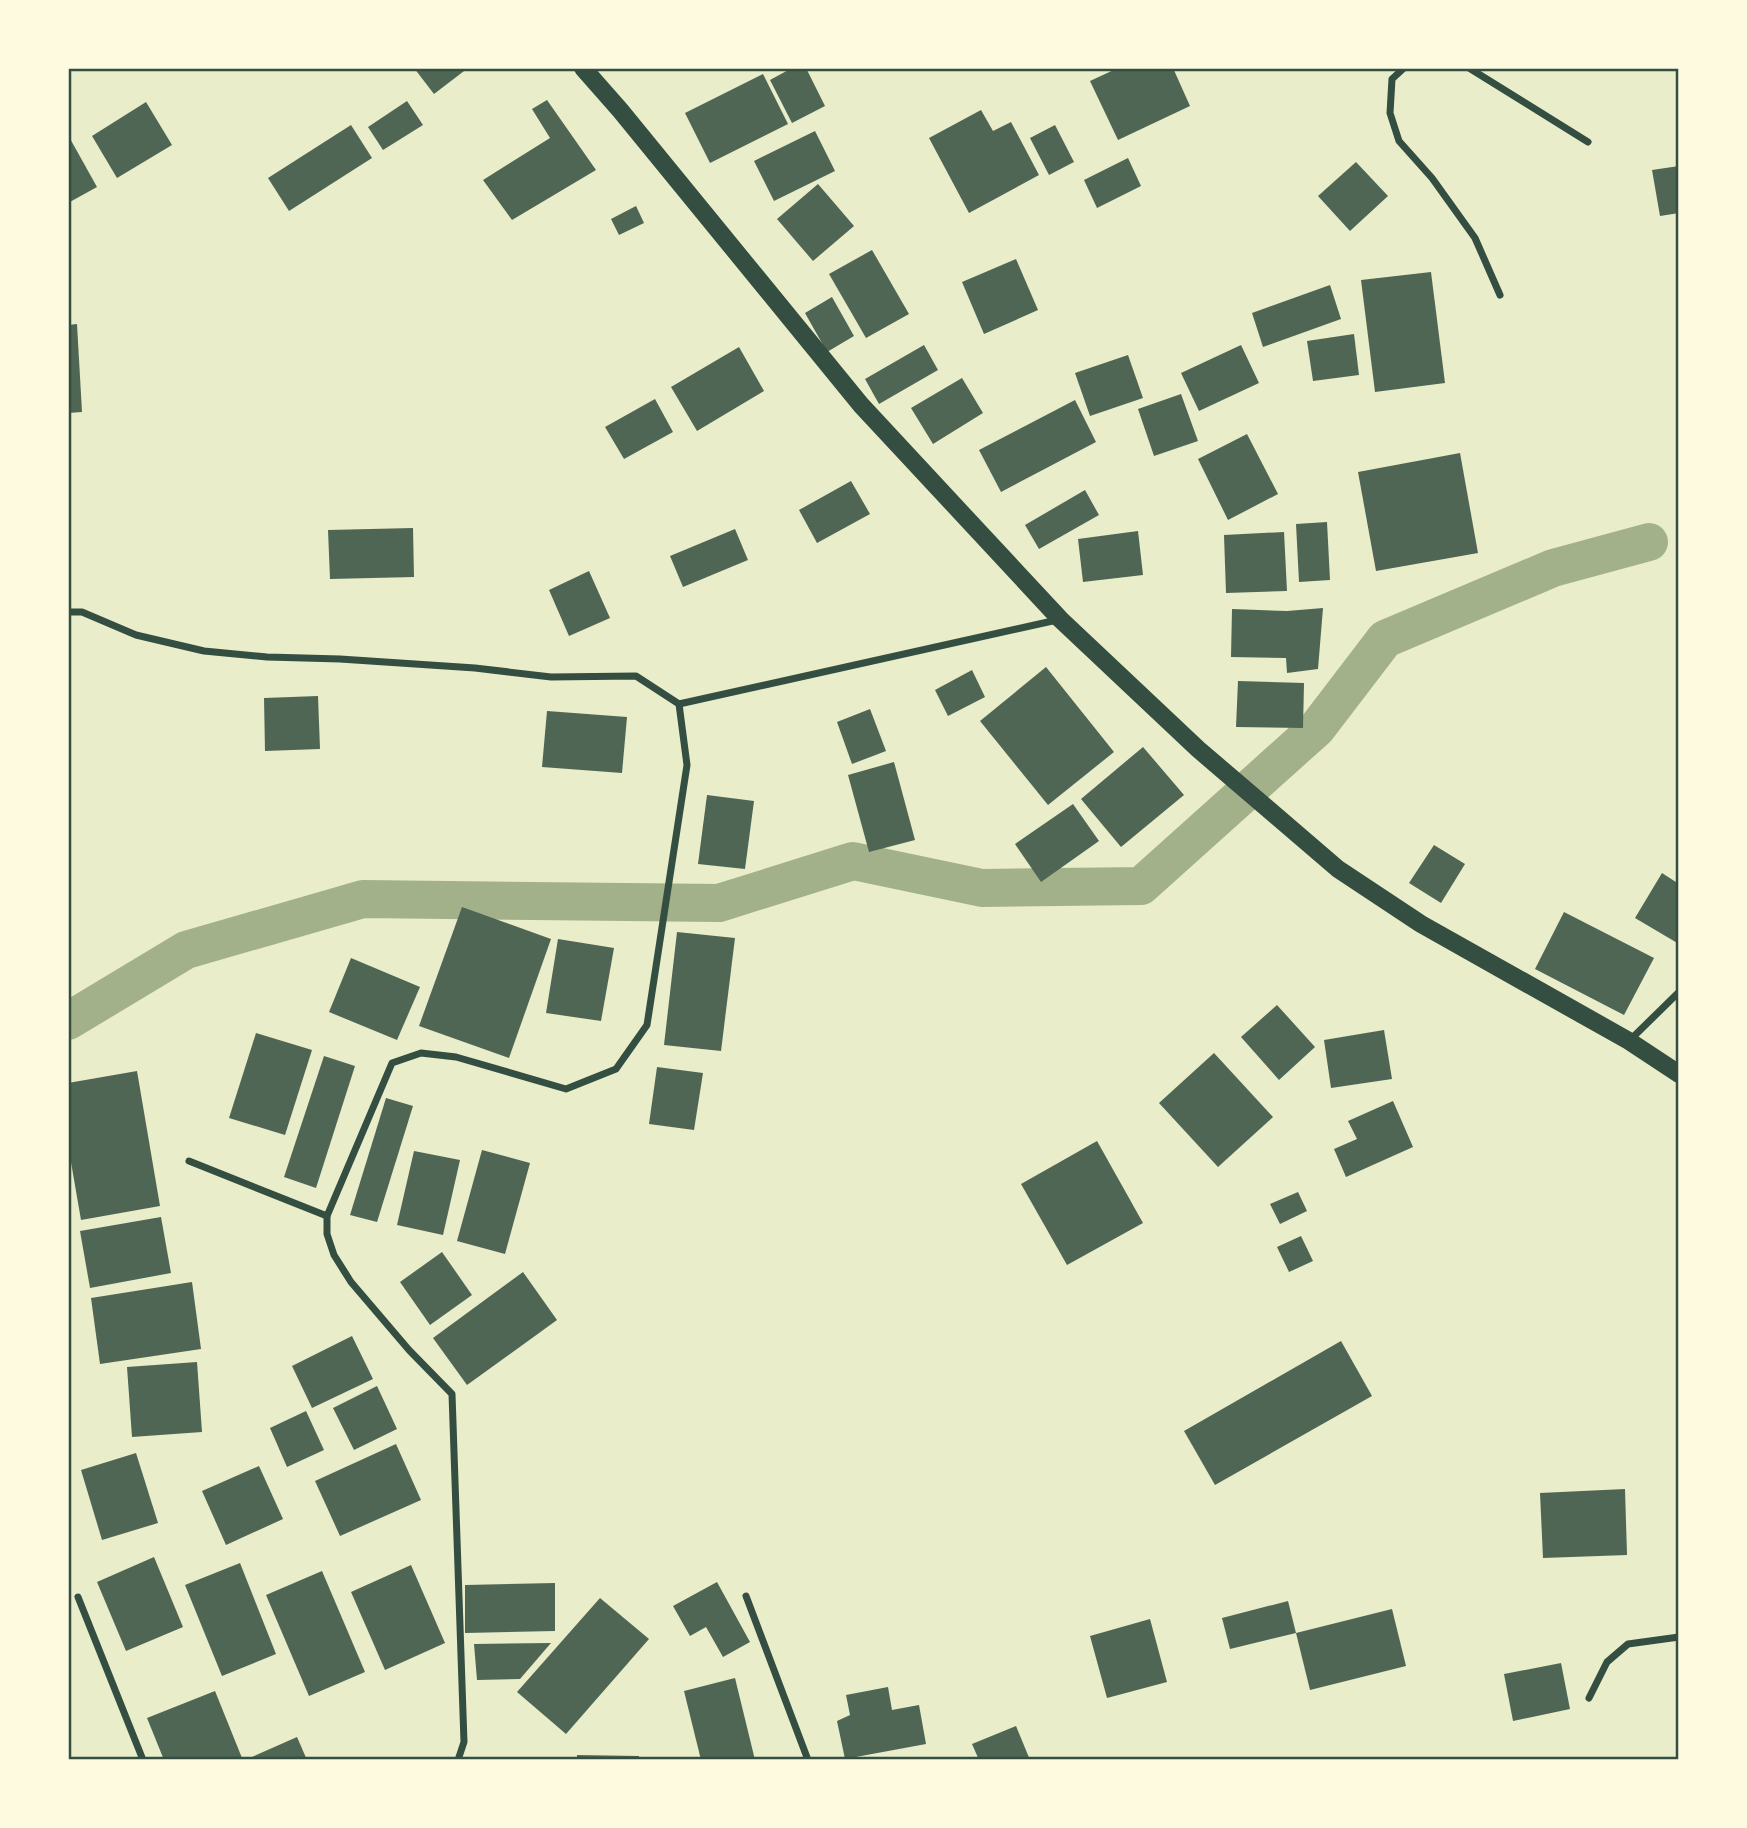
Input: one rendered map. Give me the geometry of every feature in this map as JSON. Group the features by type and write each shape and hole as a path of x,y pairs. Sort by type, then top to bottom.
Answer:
{"main road":[{"path":"583,68 861,405 1060,620 1198,749 1338,869 1420,924 1629,1041 1679,1074"}],"street":[{"path":"1404,68 1392,79 1391,90 1390,113 1399,141 1432,178 1475,238 1500,295"},
{"path":"1469,68 1588,142"},
{"path":"68,612 82,612 136,635 204,651 462,667 551,677 636,676 680,704 1060,620"},
{"path":"458,1760 464,1742 452,1394 409,1350 351,1282 334,1255 327,1234 327,1216 392,1063 421,1054 456,1057 566,1090 616,1069 647,1025 687,765 680,704"},
{"path":"1629,1041 1679,992"},
{"path":"189,1161 327,1216"},
{"path":"746,1596 808,1760"},
{"path":"78,1597 143,1760"},
{"path":"1589,1698 1607,1662 1628,1644 1679,1637"}],"building":[{"path":"414,68 468,68 434,94"},
{"path":"792,68 806,68 825,106 792,123 770,80"},
{"path":"1118,68 1173,68 1190,106 1118,140 1090,81"},
{"path":"763,74 788,124 710,163 685,113"},
{"path":"547,100 596,170 512,220 483,180 550,138 532,109"},
{"path":"407,101 423,125 383,150 368,127"},
{"path":"146,102 172,145 117,178 92,136"},
{"path":"981,110 993,131 1011,122 1039,175 969,213 929,138"},
{"path":"351,125 372,158 289,211 268,178"},
{"path":"1055,125 1074,162 1049,175 1030,138"},
{"path":"815,131 835,171 774,201 754,161"},
{"path":"68,135 97,187 68,203"},
{"path":"1128,158 1141,186 1097,208 1084,180"},
{"path":"1356,162 1388,196 1350,231 1318,196"},
{"path":"1679,166 1679,213 1660,216 1652,170"},
{"path":"818,184 854,226 813,261 777,219"},
{"path":"636,206 644,223 619,235 611,219"},
{"path":"872,250 909,314 866,338 829,274"},
{"path":"1016,259 1038,310 984,334 962,282"},
{"path":"1431,272 1445,383 1375,392 1361,280"},
{"path":"1330,285 1341,319 1263,347 1252,313"},
{"path":"832,297 854,336 827,352 805,313"},
{"path":"77,324 82,412 68,413 68,325"},
{"path":"1354,334 1359,375 1313,381 1307,341"},
{"path":"924,345 938,370 879,404 865,379"},
{"path":"1241,345 1259,383 1199,411 1181,373"},
{"path":"739,347 764,391 697,431 671,387"},
{"path":"1128,355 1143,398 1090,416 1075,373"},
{"path":"962,378 983,413 933,444 911,408"},
{"path":"1181,394 1198,441 1154,456 1138,409"},
{"path":"655,399 673,432 624,459 605,427"},
{"path":"1075,400 1096,442 1001,492 979,450"},
{"path":"1247,434 1278,494 1228,520 1198,459"},
{"path":"1460,453 1478,553 1376,571 1358,472"},
{"path":"851,481 870,514 817,543 799,510"},
{"path":"1085,490 1099,515 1039,549 1025,525"},
{"path":"1327,522 1330,580 1299,582 1296,524"},
{"path":"413,528 414,577 330,579 328,530"},
{"path":"735,529 748,560 683,587 670,556"},
{"path":"1138,531 1143,575 1083,582 1078,539"},
{"path":"1284,532 1287,591 1226,593 1224,535"},
{"path":"589,571 610,618 569,636 549,590"},
{"path":"1323,608 1318,669 1287,673 1286,658 1231,657 1232,609 1287,611"},
{"path":"1046,667 1114,752 1048,805 980,721"},
{"path":"972,670 985,697 948,716 935,690"},
{"path":"1238,681 1304,683 1303,728 1236,727"},
{"path":"318,696 320,749 265,751 264,698"},
{"path":"870,709 886,751 852,764 837,722"},
{"path":"547,711 627,717 622,773 542,767"},
{"path":"1143,747 1184,795 1121,847 1081,799"},
{"path":"894,762 915,840 869,852 848,775"},
{"path":"707,795 754,801 745,869 698,864"},
{"path":"1073,804 1099,841 1041,882 1015,844"},
{"path":"1434,845 1465,864 1441,903 1409,883"},
{"path":"1662,873 1679,884 1679,944 1635,918"},
{"path":"462,907 551,939 509,1058 419,1026"},
{"path":"1564,912 1654,958 1624,1015 1535,969"},
{"path":"677,932 735,938 721,1051 664,1045"},
{"path":"558,939 614,948 601,1021 546,1013"},
{"path":"351,958 420,987 397,1040 329,1012"},
{"path":"1277,1005 1315,1047 1279,1080 1241,1037"},
{"path":"1384,1030 1392,1079 1331,1088 1324,1040"},
{"path":"256,1033 312,1050 285,1135 229,1118"},
{"path":"1214,1053 1273,1117 1218,1167 1159,1103"},
{"path":"324,1056 355,1066 316,1188 284,1177"},
{"path":"657,1067 703,1073 694,1130 649,1124"},
{"path":"137,1071 160,1206 81,1220 68,1145 68,1083"},
{"path":"386,1098 413,1106 377,1222 350,1215"},
{"path":"1393,1101 1413,1147 1346,1177 1334,1149 1357,1139 1348,1121"},
{"path":"1097,1141 1143,1223 1067,1265 1021,1184"},
{"path":"482,1150 530,1163 505,1254 457,1241"},
{"path":"414,1151 460,1160 443,1235 397,1225"},
{"path":"1298,1192 1307,1211 1280,1224 1270,1204"},
{"path":"161,1217 171,1273 90,1288 80,1231"},
{"path":"1301,1236 1313,1261 1289,1272 1277,1247"},
{"path":"442,1252 472,1295 430,1325 400,1282"},
{"path":"523,1272 557,1320 467,1385 433,1338"},
{"path":"192,1282 201,1349 100,1364 91,1298"},
{"path":"352,1336 373,1379 312,1408 292,1366"},
{"path":"1341,1341 1372,1396 1215,1485 1184,1431"},
{"path":"197,1362 202,1432 132,1437 127,1367"},
{"path":"377,1386 397,1429 354,1450 333,1408"},
{"path":"306,1411 324,1450 287,1467 270,1428"},
{"path":"396,1444 421,1500 340,1536 315,1481"},
{"path":"136,1453 158,1523 102,1540 81,1470"},
{"path":"259,1466 283,1519 226,1545 202,1491"},
{"path":"1625,1489 1627,1555 1543,1558 1540,1493"},
{"path":"154,1557 183,1627 126,1651 97,1582"},
{"path":"240,1563 276,1654 222,1676 185,1585"},
{"path":"411,1565 445,1643 385,1670 351,1592"},
{"path":"322,1571 365,1672 309,1696 266,1595"},
{"path":"717,1582 750,1642 723,1657 706,1627 690,1636 673,1606"},
{"path":"555,1583 555,1631 465,1633 465,1585"},
{"path":"600,1598 649,1639 566,1734 517,1692"},
{"path":"1288,1601 1296,1633 1230,1649 1222,1618"},
{"path":"1392,1609 1406,1666 1310,1690 1296,1633"},
{"path":"1150,1619 1167,1682 1107,1698 1090,1636"},
{"path":"551,1643 520,1679 477,1680 474,1644"},
{"path":"1561,1663 1570,1709 1513,1721 1504,1674"},
{"path":"735,1678 755,1760 701,1760 684,1691"},
{"path":"888,1687 892,1710 919,1705 926,1744 845,1759 837,1721 850,1715 846,1695"},
{"path":"215,1691 242,1758 164,1760 147,1718"},
{"path":"1016,1726 1030,1760 979,1760 972,1744"},
{"path":"297,1737 307,1760 245,1760"},
{"path":"577,1755 639,1756 639,1760 577,1760"}],"waterway":[{"path":"68,1021 186,950 363,899 719,903 853,861 982,888 1141,886 1317,728 1385,639 1553,568 1649,542"}]}
